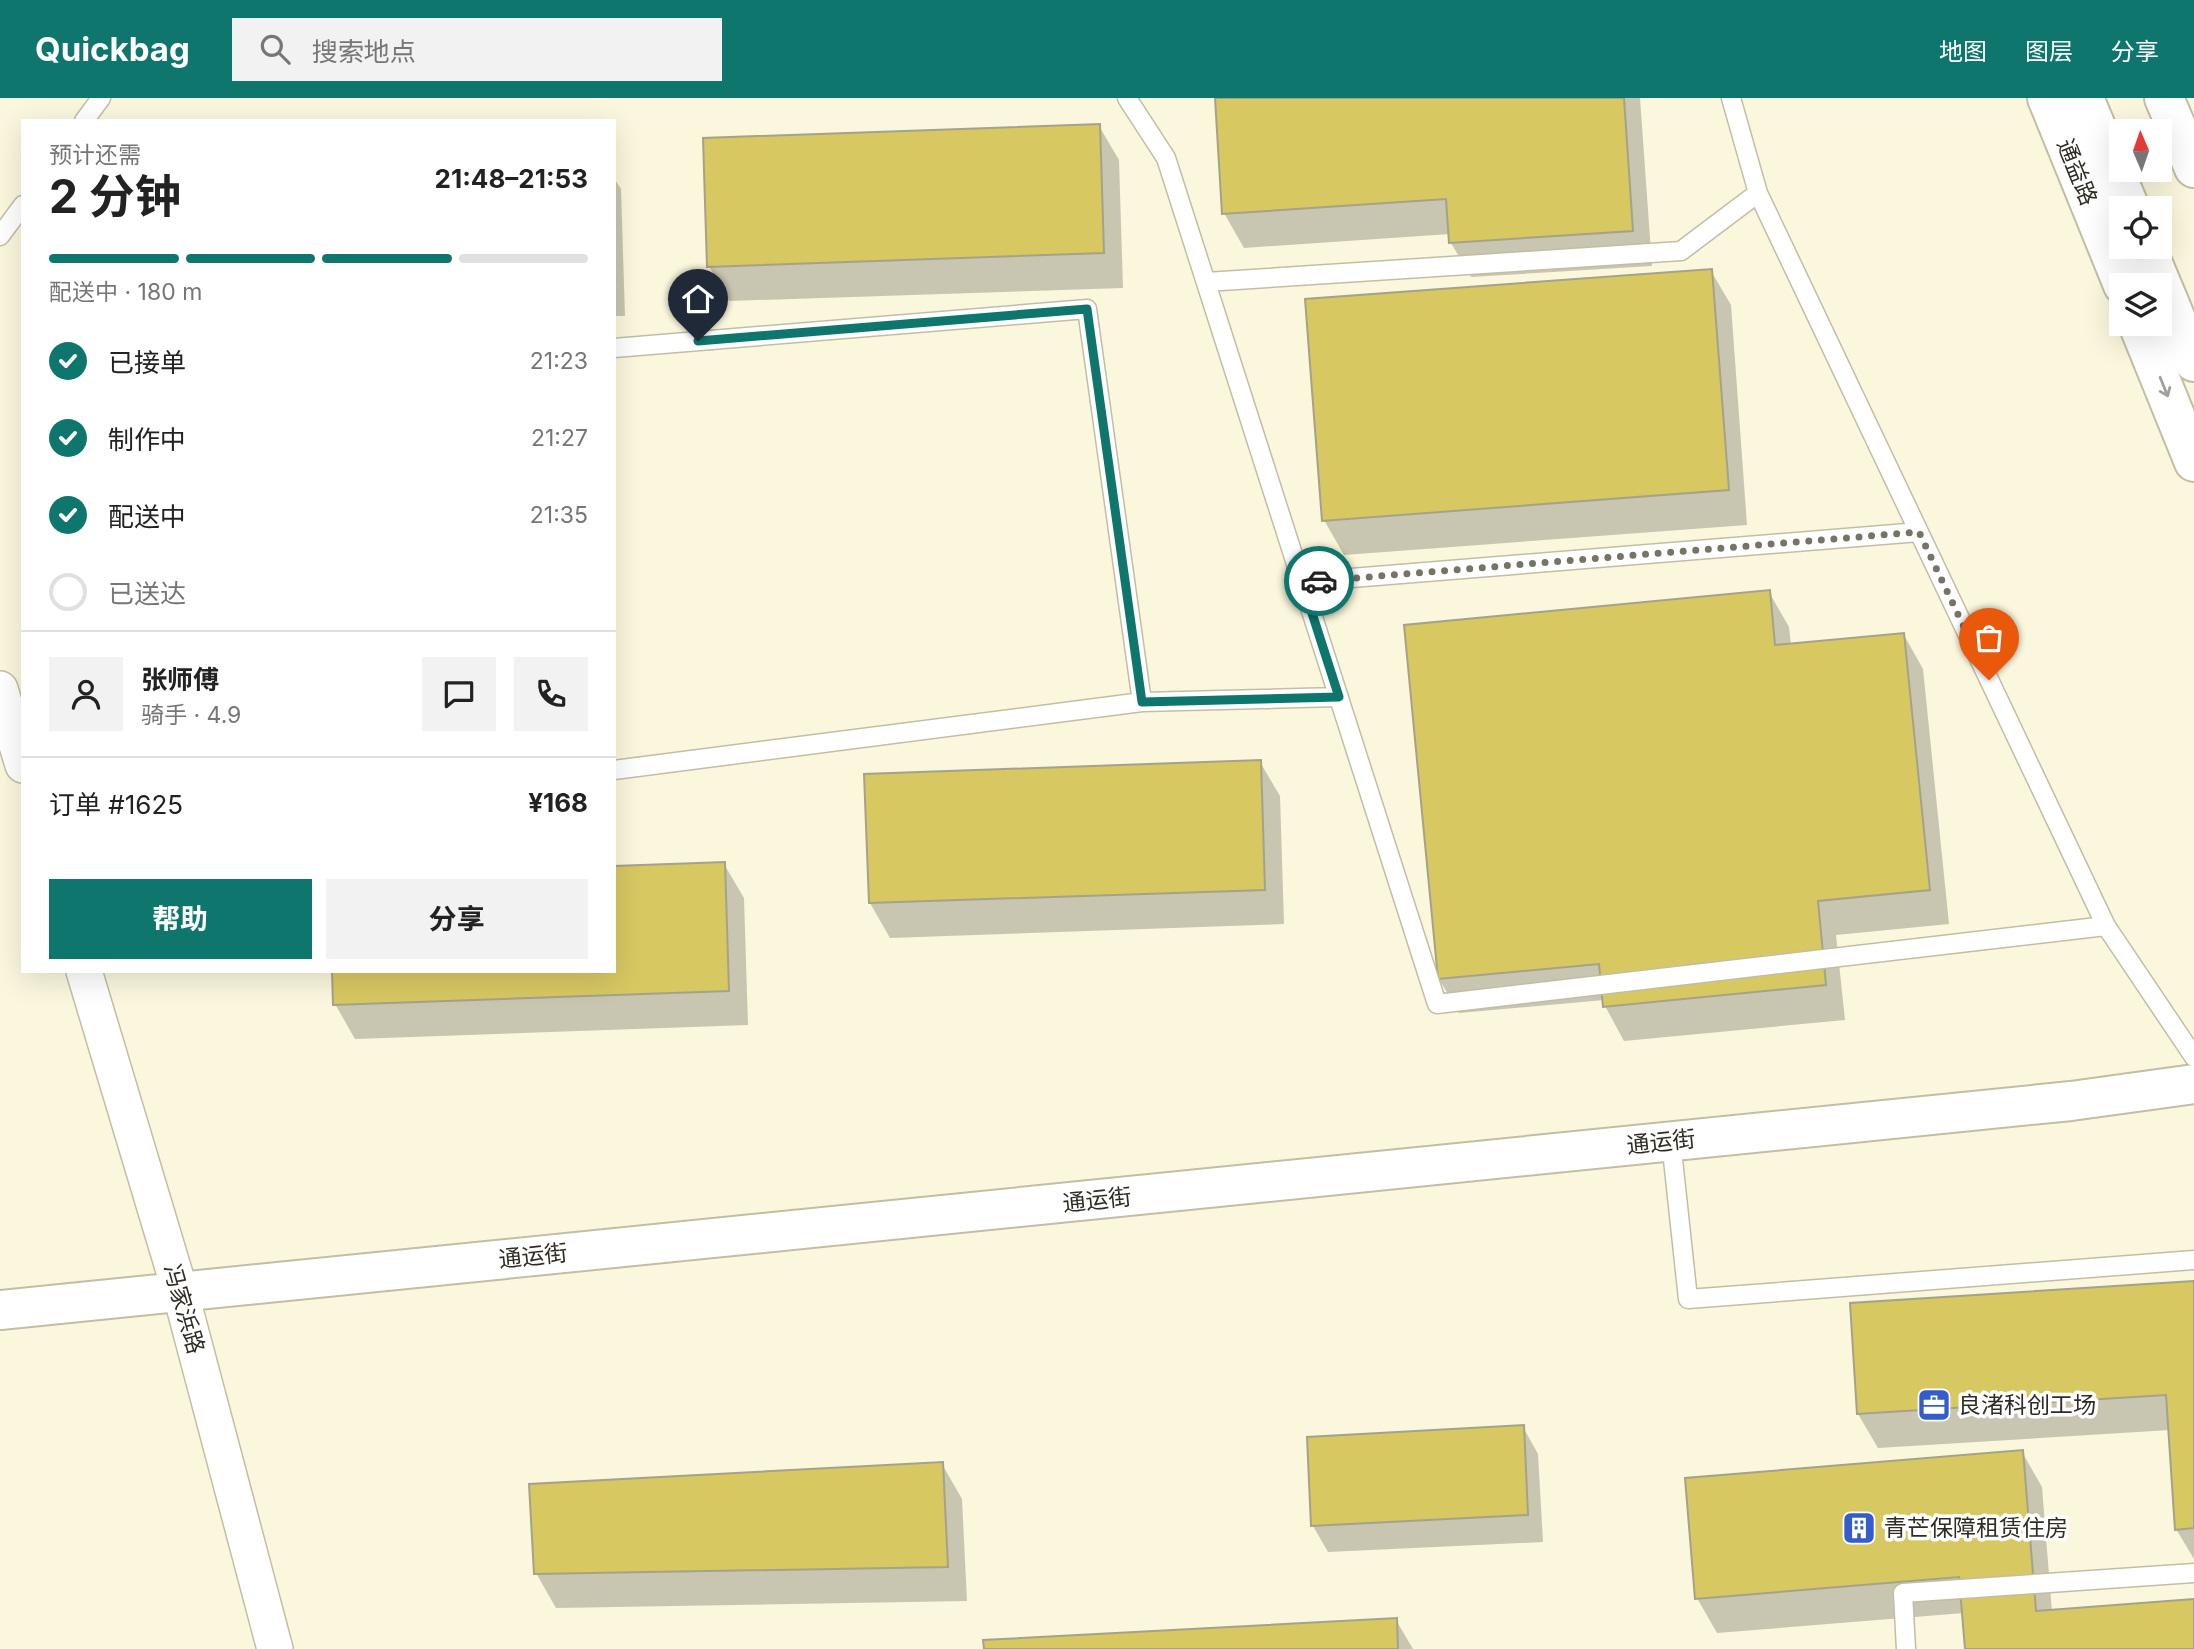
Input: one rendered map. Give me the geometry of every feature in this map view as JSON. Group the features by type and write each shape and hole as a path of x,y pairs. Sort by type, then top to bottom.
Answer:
{"main road":[{"name":"通益路","path":"2047,98 2118,273"},
{"path":"2084,98 2125,196"},
{"path":"2164,98 2194,168"},
{"path":"2151,259 2194,362"},
{"path":"2143,336 2194,463"},
{"name":"通运街","path":"0,1310 2071,1101 2194,1084"}],"street":[{"path":"0,689 21,758"},
{"name":"冯家浜路","path":"85,973 180,1291 275,1649"}],"lane":[{"path":"85,119 101,98"},
{"path":"1127,98 1166,158 1437,1004 2106,926"},
{"path":"1731,98 1758,193 2106,926 2194,1057"},
{"path":"1206,282 1681,251 1758,193"},
{"path":"0,236 21,208"},
{"path":"616,348 1087,309 1142,702"},
{"path":"1302,582 1919,532"},
{"path":"616,770 1142,702 1339,697"},
{"path":"1671,1141 1688,1299 2194,1260"},
{"path":"1906,1649 1902,1593 2194,1573"}],"building":[{"path":"1215,98 1624,98 1633,231 1449,243 1446,199 1222,214"},
{"path":"1100,124 1104,253 707,267 703,138"},
{"path":"1712,269 1729,490 1322,521 1305,299"},
{"path":"1770,590 1775,645 1904,633 1930,890 1818,901 1826,985 1603,1007 1599,964 1438,979 1404,625"},
{"path":"1261,760 1265,890 869,903 864,774"},
{"path":"725,862 729,991 333,1005 332,973 616,973 616,866"},
{"name":"良渚科创工场","path":"2194,1281 2194,1528 2175,1530 2166,1395 1857,1414 1850,1303"},
{"path":"1524,1425 1528,1515 1311,1526 1307,1437"},
{"name":"青芒保障租赁住房","path":"2023,1450 2036,1611 2194,1599 2194,1649 1965,1649 1959,1577 1695,1599 1685,1478"},
{"path":"943,1462 948,1567 534,1574 529,1484"},
{"path":"1397,1618 1398,1649 984,1649 983,1640"}],"way so far":[{"path":"1319,581 1919,532 1989,680"}],"place":[{"name":"良渚科创工场","path":"1934,1405"},
{"name":"青芒保障租赁住房","path":"1859,1528"}],"route":[{"path":"698,341 1087,309 1142,702 1339,697 1302,582 1319,581"}]}
